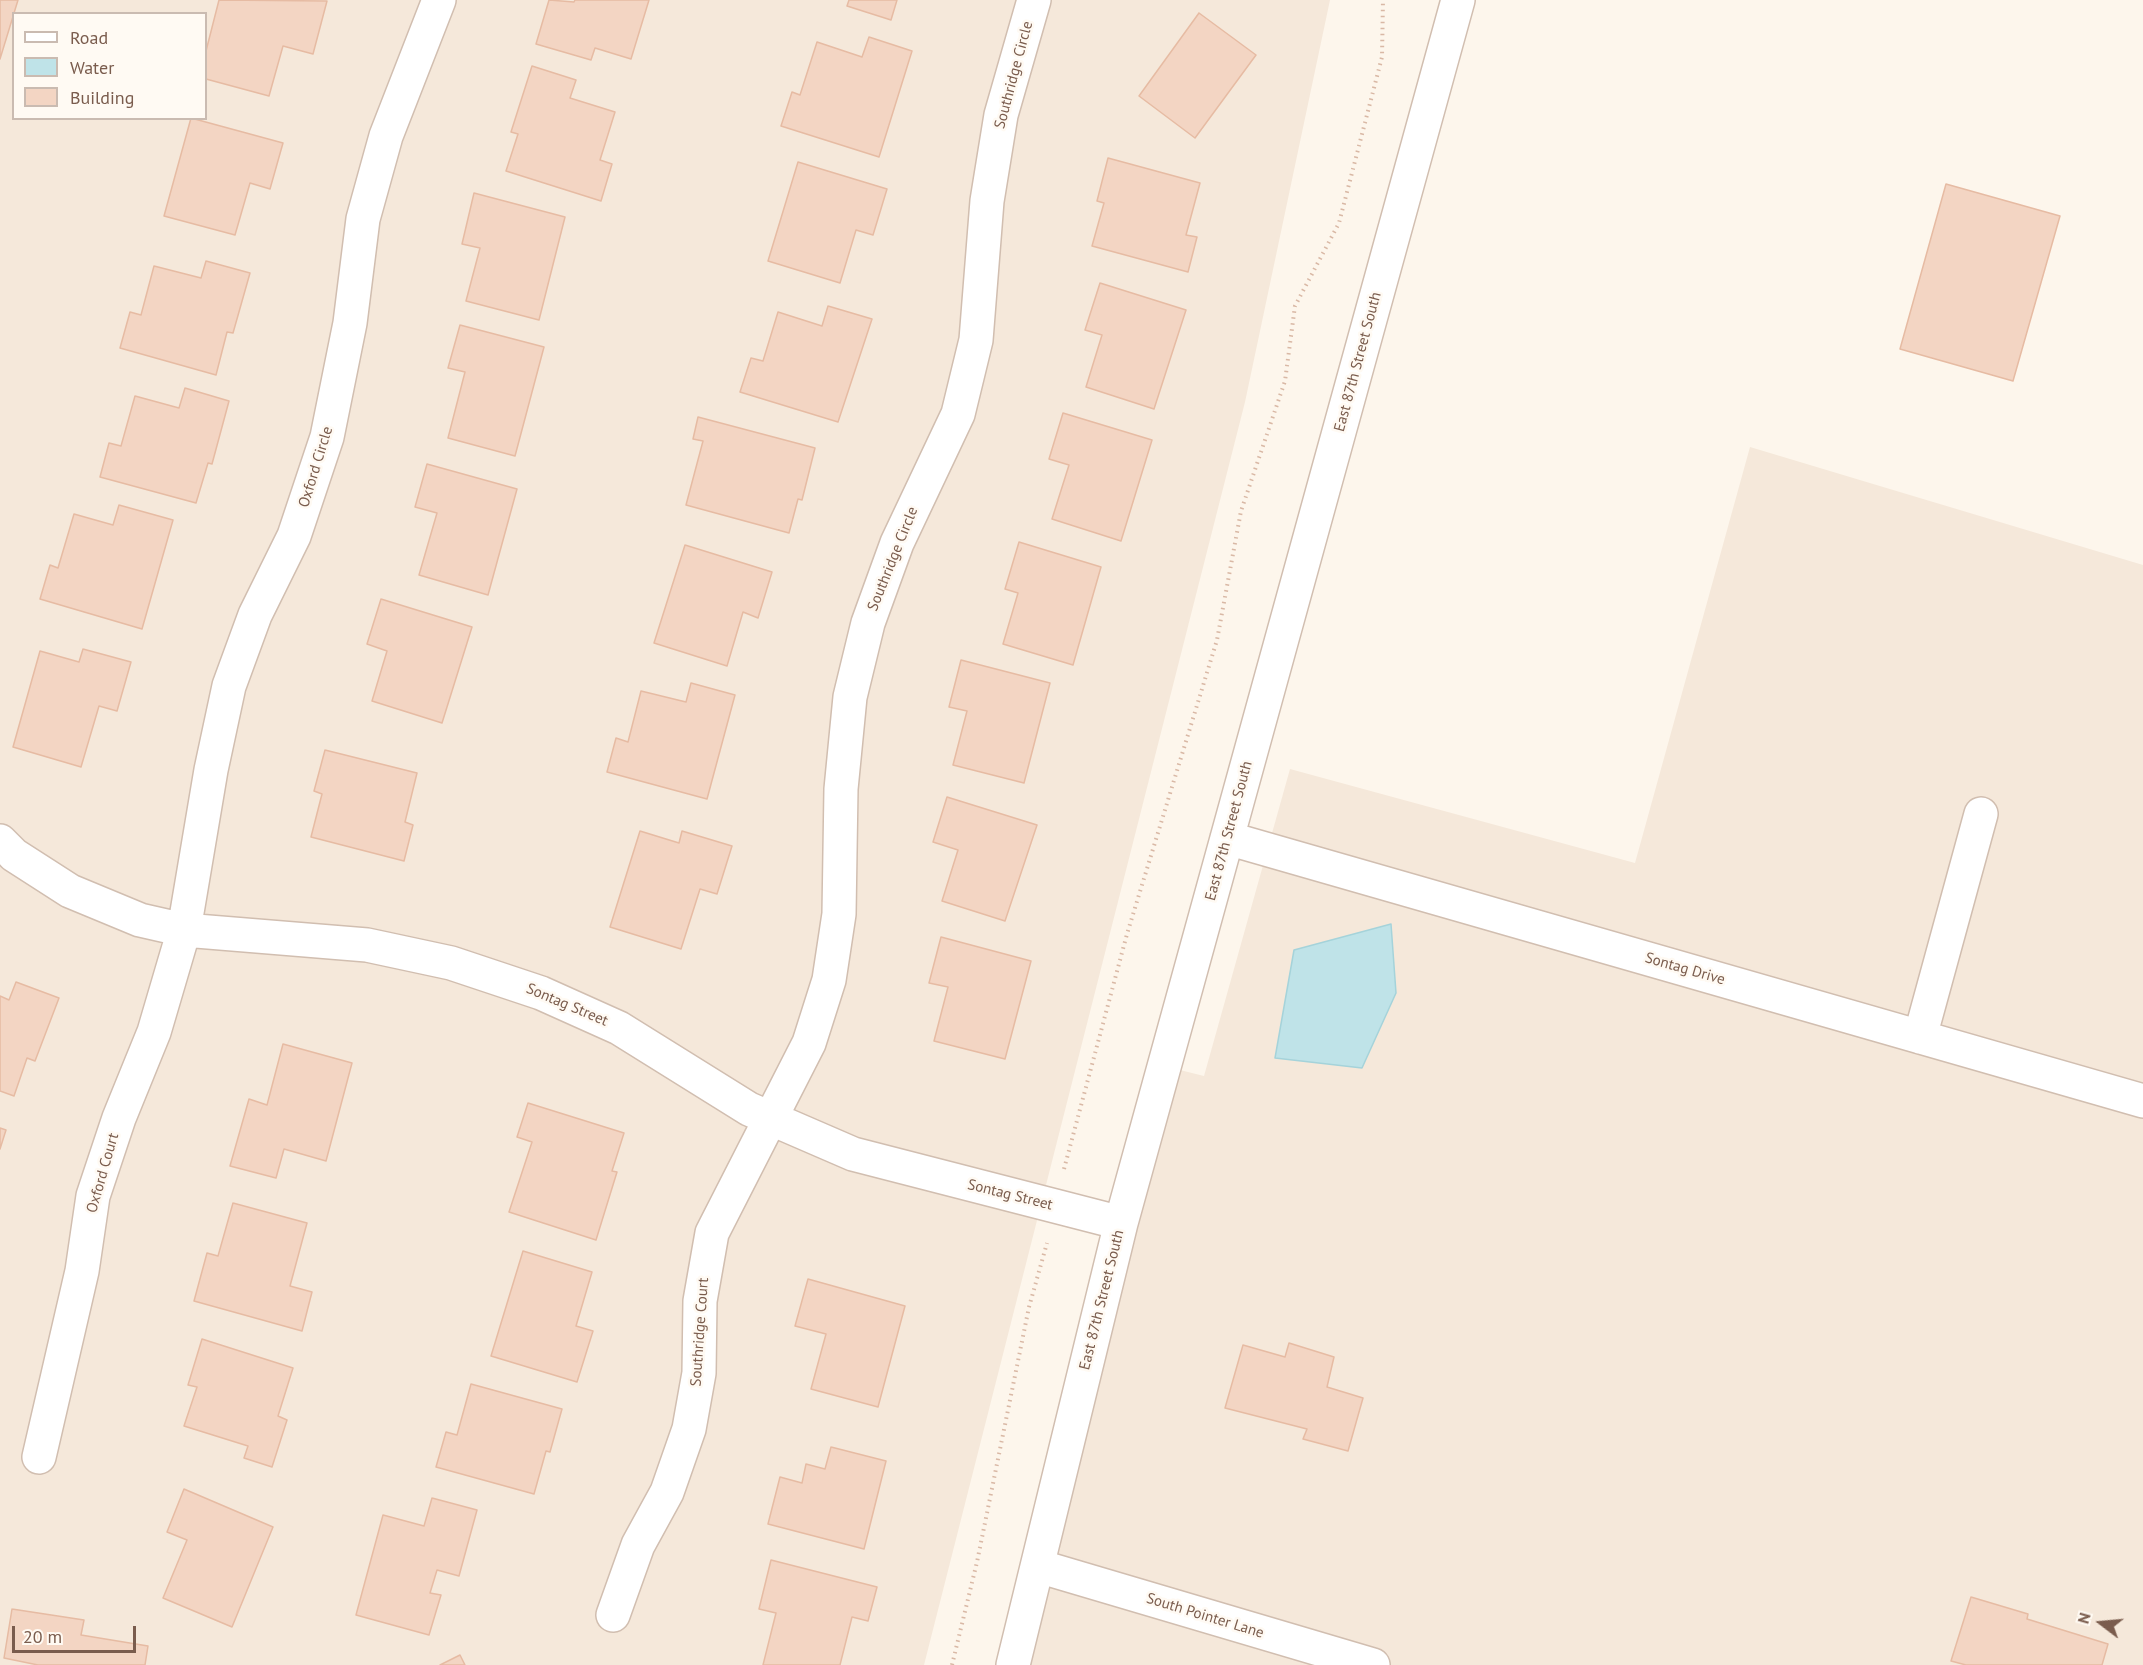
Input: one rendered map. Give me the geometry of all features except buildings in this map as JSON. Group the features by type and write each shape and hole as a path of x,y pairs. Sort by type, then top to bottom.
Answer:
{"street":[{"name":"Oxford Circle","path":"184,930 211,770 229,686 255,615 294,536 327,437 350,323 363,219 386,136 439,0"},
{"name":"Southridge Circle","path":"771,1121 809,1043 829,980 839,914 841,789 850,697 868,623 897,543 958,414 976,340 987,201 1001,115 1034,0"},
{"name":"East 87th Street South","path":"1013,1665 1121,1223 1458,0"},
{"path":"1920,1037 1981,814"},
{"name":"Sontag Drive","path":"1227,838 2143,1101"},
{"name":"Sontag Street","path":"0,841 14,855 70,891 140,920 184,930 366,945 451,963 541,993 619,1028 771,1121 853,1154 1121,1223"},
{"name":"Oxford Court","path":"39,1457 82,1270 93,1196 119,1118 154,1032 184,930"},
{"name":"Southridge Court","path":"613,1615 638,1545 667,1492 689,1429 699,1373 700,1300 712,1233 771,1121"},
{"name":"South Pointer Lane","path":"1038,1566 1373,1665"}],"path":[{"path":"952,1665 977,1562 1029,1306 1057,1207 1068,1144 1124,945 1216,640 1241,511 1285,381 1295,306 1339,223 1382,57 1383,0"}],"shaded area":[{"path":"0,0 1330,0 1245,402 924,1665 0,1665"},
{"path":"1750,447 2143,565 2143,1665 1013,1665 1164,1066 1204,1076 1290,769 1635,863"}],"water":[{"path":"1391,924 1396,993 1362,1068 1275,1058 1294,950"}]}
